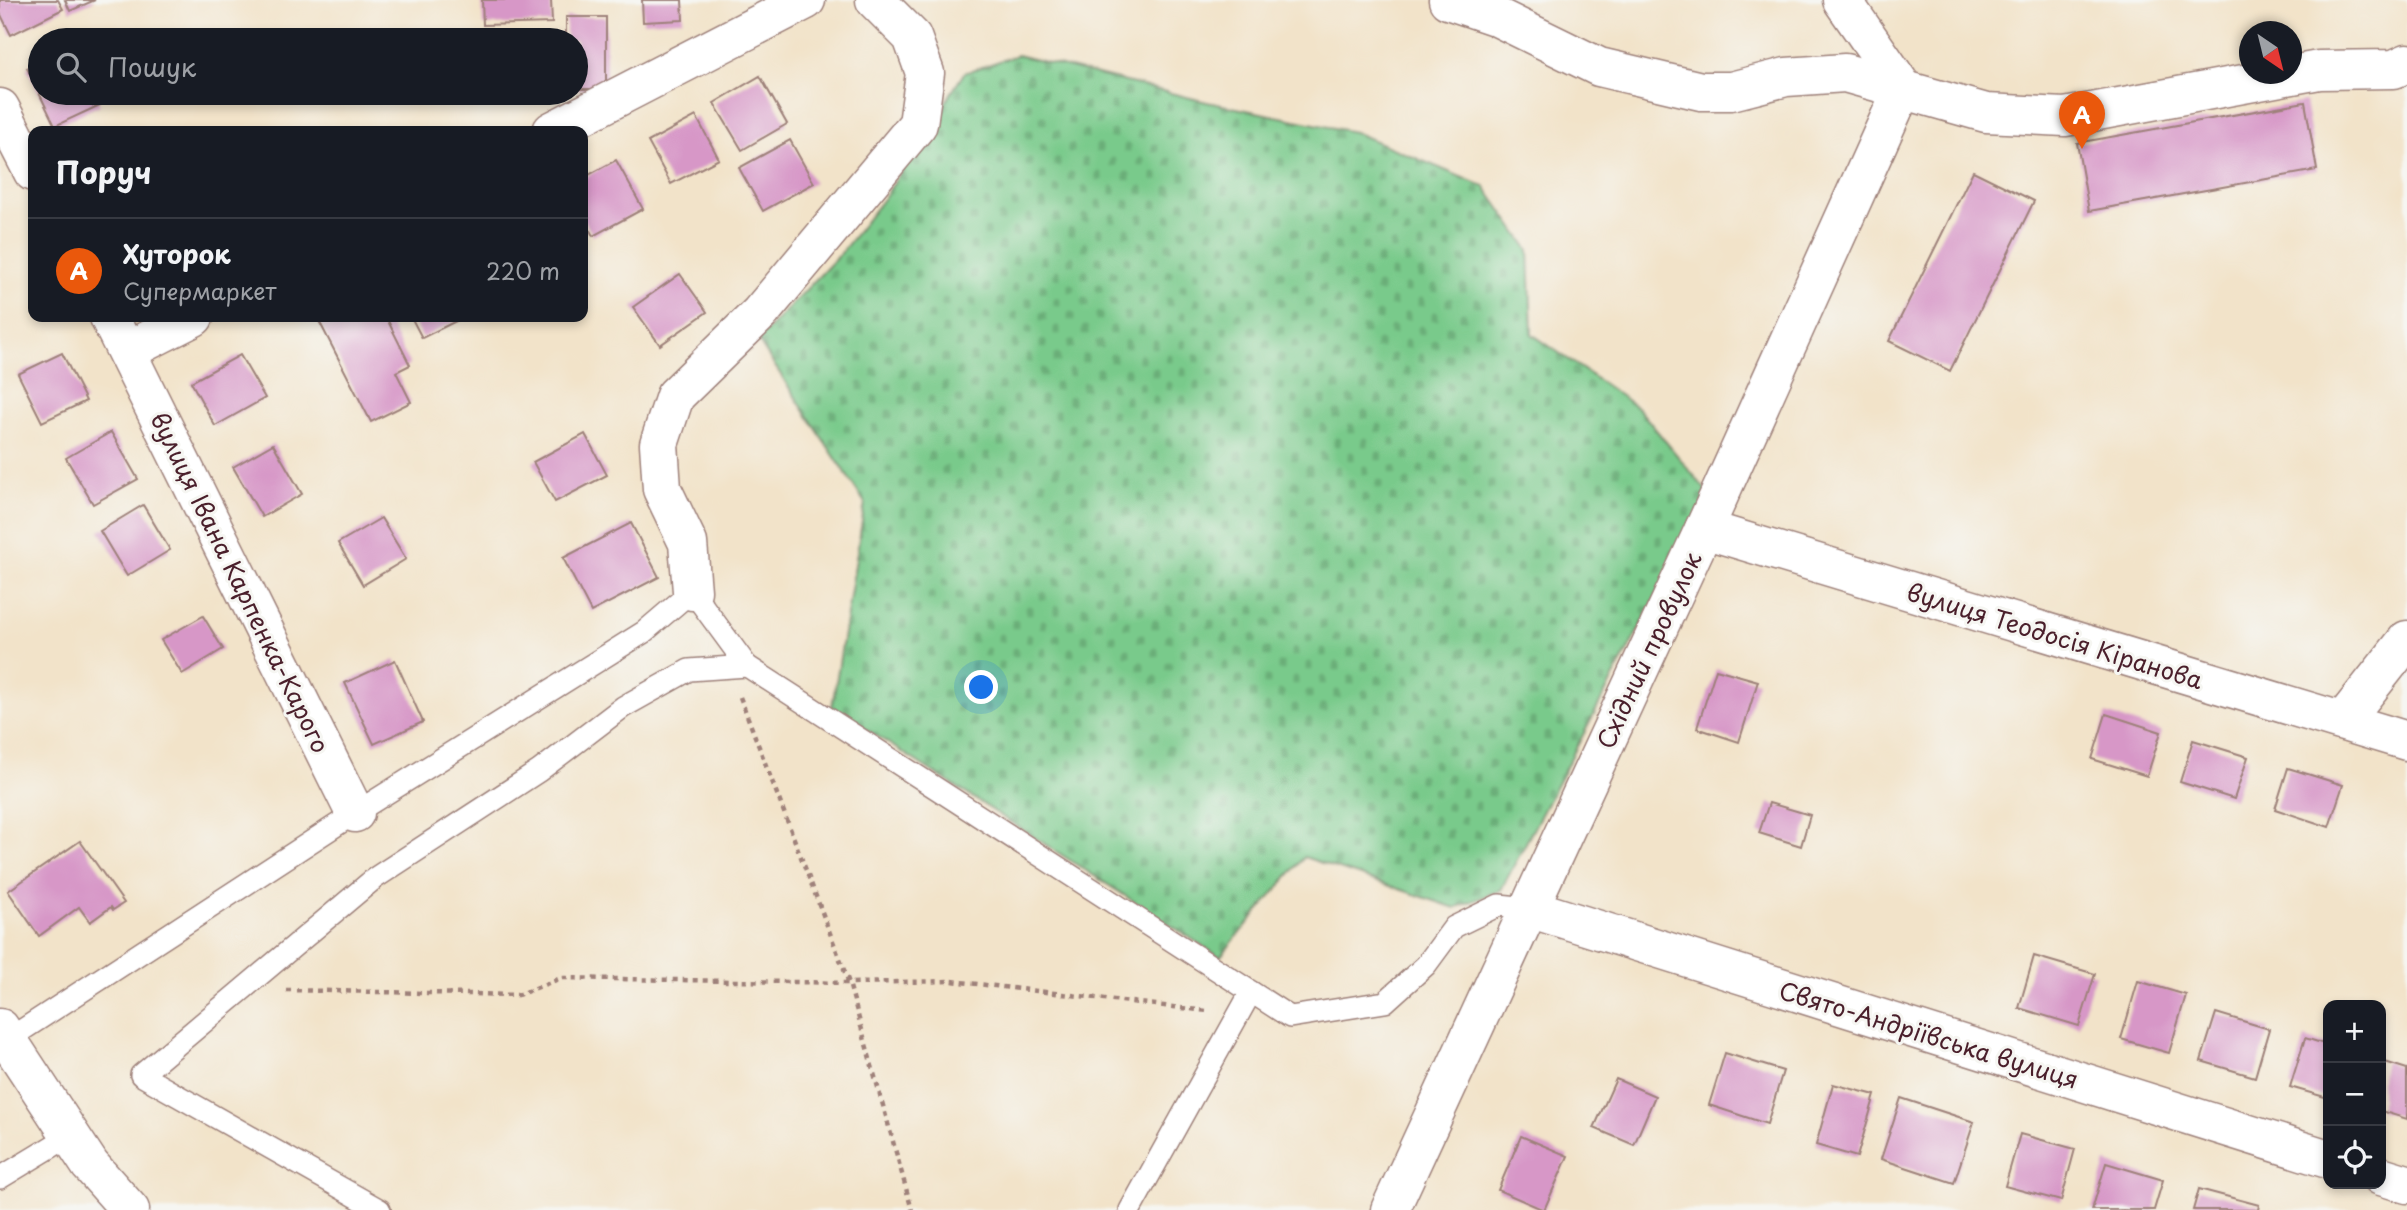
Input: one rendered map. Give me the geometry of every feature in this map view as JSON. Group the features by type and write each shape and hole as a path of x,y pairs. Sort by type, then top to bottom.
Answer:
{"street":[{"path":"562,126 806,0"},
{"path":"692,591 688,543 662,489 659,444 675,396 760,313 918,124 925,73 912,37 875,0"},
{"path":"1447,0 1495,16 1599,67 1701,91 1731,91 1786,78 1845,73 1986,113 2065,117 2319,70 2395,69 2407,62"},
{"path":"1842,0 1903,88"},
{"name":"Східний провулок","path":"1390,1210 1704,529 1903,88"},
{"path":"0,108 28,162"},
{"name":"вулиця Івана Карпенка-Карого","path":"112,322 355,813"},
{"path":"127,351 184,322"},
{"name":"вулиця Теодосія Кіранова","path":"1704,529 2407,741"},
{"path":"2343,721 2407,640"},
{"name":"Свято-Андріївська вулиця","path":"1529,908 2323,1157"},
{"path":"4,1034 90,1165 130,1210"},
{"path":"2386,1178 2407,1184"}],"lane":[{"path":"4,1034 645,632 692,591 738,666 1290,1017 1385,1002 1426,965 1454,927 1499,905 1529,908"},
{"path":"380,1210 141,1075 375,878 539,771 623,706 689,670 738,666"},
{"path":"1130,1210 1251,992"},
{"path":"0,1178 71,1135"}],"path":[{"path":"738,666 849,983 912,1210"},
{"path":"242,990 518,995 561,978 849,983 951,981 1239,1015"}],"green space":[{"path":"1017,55 1207,102 1354,132 1485,187 1529,250 1532,334 1638,408 1710,495 1501,890 1455,908 1304,857 1220,957 832,707 865,503 758,340 841,253 886,195 964,73"}],"building":[{"path":"0,0 58,0 63,9 11,35 0,13"},
{"path":"65,0 95,0 70,11"},
{"path":"482,0 551,0 552,23 483,25"},
{"path":"642,0 682,0 683,20 643,22"},
{"path":"566,17 606,17 606,89 588,89 588,28 566,28"},
{"path":"760,76 787,124 742,150 714,103"},
{"path":"2305,102 2317,170 2089,211 2077,143"},
{"path":"45,105 100,105 55,126"},
{"path":"696,116 719,159 671,184 648,142"},
{"path":"790,140 814,183 763,211 739,168"},
{"path":"616,160 643,209 593,236 588,227 588,175"},
{"path":"1973,171 2034,201 1950,371 1889,341"},
{"path":"680,274 707,312 660,345 633,307"},
{"path":"320,322 388,322 410,365 396,372 411,402 371,422"},
{"path":"414,322 454,322 422,338"},
{"path":"62,353 86,401 42,422 18,374"},
{"path":"240,355 265,398 215,426 191,382"},
{"path":"111,432 138,479 93,504 66,458"},
{"path":"585,434 607,475 555,502 533,462"},
{"path":"273,444 302,494 262,517 233,467"},
{"path":"143,505 170,550 127,576 100,531"},
{"path":"381,518 406,559 363,585 338,543"},
{"path":"631,523 659,577 591,612 563,558"},
{"path":"203,616 223,649 182,674 161,640"},
{"path":"395,660 423,722 374,744 345,683"},
{"path":"1716,669 1758,681 1739,742 1697,728"},
{"path":"2106,714 2161,732 2147,776 2092,759"},
{"path":"2193,740 2248,757 2234,799 2180,782"},
{"path":"2288,768 2343,785 2329,827 2275,809"},
{"path":"1769,803 1810,815 1801,846 1759,833"},
{"path":"80,841 124,903 113,910 111,907 90,922 79,907 39,936 8,891"},
{"path":"2034,956 2095,974 2079,1026 2019,1008"},
{"path":"2138,981 2186,995 2169,1053 2121,1039"},
{"path":"2216,1013 2269,1029 2255,1077 2201,1061"},
{"path":"2305,1038 2323,1043 2323,1097 2290,1087"},
{"path":"1725,1053 1783,1071 1767,1124 1709,1105"},
{"path":"2386,1062 2407,1069 2407,1119 2386,1113"},
{"path":"1616,1079 1655,1096 1634,1145 1594,1128"},
{"path":"1833,1084 1875,1095 1857,1157 1816,1145"},
{"path":"1901,1098 1974,1122 1954,1183 1881,1159"},
{"path":"2020,1134 2075,1149 2061,1201 2005,1186"},
{"path":"1521,1136 1568,1156 1544,1210 1498,1190"},
{"path":"2106,1163 2163,1180 2154,1210 2092,1210"},
{"path":"2199,1189 2259,1205 2258,1210 2193,1210"}],"place":[{"name":"Хуторок","path":"2082,149"}]}
